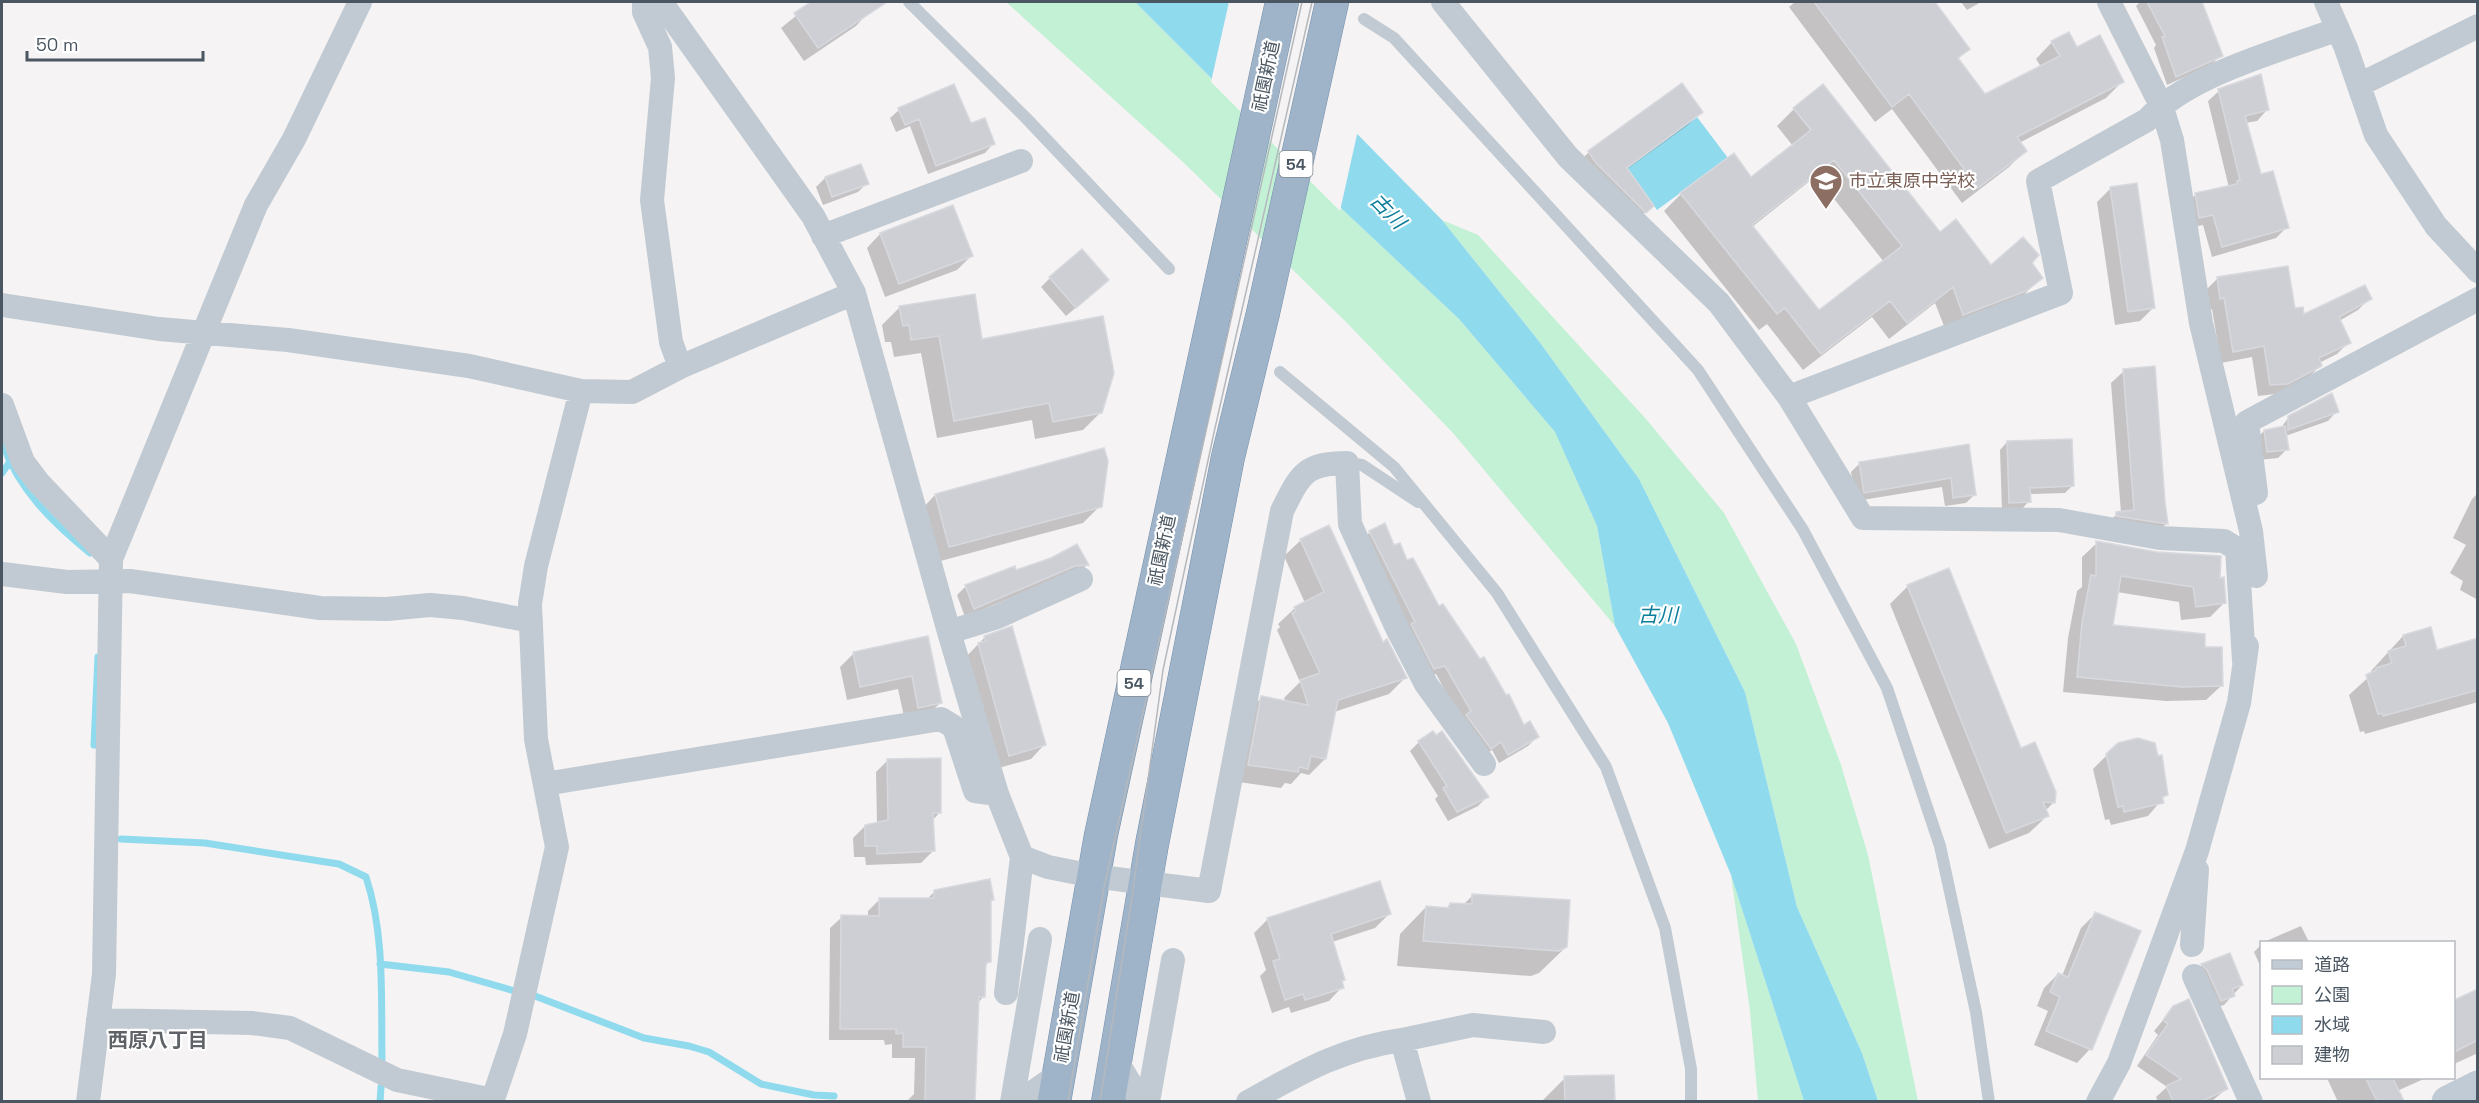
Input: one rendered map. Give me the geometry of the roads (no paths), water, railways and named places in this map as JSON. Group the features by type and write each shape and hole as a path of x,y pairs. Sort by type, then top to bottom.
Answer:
{"highway":[{"name":"祇園新道","path":"1057,1088 1093,876 1282,2"},
{"name":"54","path":"1108,1101 1146,881 1228,457 1263,313 1330,8"}],"main road":[{"path":"2448,1101 2478,1088"}],"street":[{"path":"88,1101 104,974 111,571 202,333 256,205 294,139 360,2"},
{"path":"644,2 644,12 660,47 663,78 652,200 671,342 680,367"},
{"path":"661,2 813,216 854,293 949,632 998,794 1022,857 1005,993"},
{"path":"1443,2 1568,157 1719,303 1789,397 1863,518 2059,520 2160,538 2224,541 2237,549 2244,661"},
{"path":"2098,1101 2119,1063 2197,850 2238,702 2257,588 2251,531 2202,323 2172,140 2161,105 2109,2"},
{"path":"2326,2 2376,135 2436,226 2478,272"},
{"path":"2359,85 2478,26"},
{"path":"1789,397 2061,292 2038,181 2147,120 2161,105 2188,86 2338,29"},
{"path":"823,236 1021,161"},
{"path":"2,305 202,333 288,340 469,366 580,391 632,392 680,367 854,293"},
{"path":"2251,531 2257,495 2247,422 2478,299"},
{"path":"98,1020 252,1023 290,1028 397,1080 493,1101 515,1034 557,847 536,739 531,621 536,566 580,391"},
{"path":"2,405 23,462 111,571 130,581 320,608 387,609 430,605 463,608 531,621"},
{"path":"1022,857 1048,867 1093,876 1146,881 1209,891 1282,511 1298,478 1322,463 1347,463 1350,524 1397,628 1426,684 1484,764"},
{"path":"2,574 67,582 111,571"},
{"path":"949,632 996,617 1048,596 1081,579"},
{"path":"545,784 941,719 954,727 975,792 998,794"},
{"path":"2192,945 2197,850"},
{"path":"1012,1101 1040,939"},
{"path":"1148,1101 1173,960"},
{"path":"2194,976 2251,1101"},
{"path":"1248,1101 1309,1068 1367,1044 1402,1040 1473,1025 1544,1032"},
{"path":"1402,1040 1419,1101"},
{"path":"1115,1058 1141,1101"},
{"path":"1018,1101 1057,1088"}],"lane":[{"path":"909,2 1026,118 1169,269"},
{"path":"1364,19 1394,38 1698,370 1803,530 1887,688 1940,846 1976,1012 1989,1101"},
{"path":"1280,372 1394,467 1497,593 1606,767 1665,928 1691,1069 1691,1101"},
{"path":"1347,463 1362,465 1428,509"}],"water":[{"name":"古川","path":"1135,2 1227,2 1442,220 1538,340 1639,479 1745,692 1797,907 1862,1053 1878,1101 1804,1101 1731,875 1668,723 1615,626 1597,526 1555,432 1459,319 1342,209"},
{"path":"1697,117 1728,158 1657,210 1627,168"}],"waterway":[{"path":"2,442 17,475 38,504 90,553"},
{"path":"2,473 9,463"},
{"path":"94,745 98,657"},
{"path":"121,839 205,843 339,864 366,877 379,944 382,1059"},
{"path":"380,964 449,972 518,992"},
{"path":"535,996 644,1038 709,1052 761,1084 814,1095 834,1096"},
{"path":"380,1102 381,1087"}],"tram line":[{"path":"1068,1102 1104,887 1302,2"},
{"path":"1100,1102 1132,897 1163,670 1215,428 1312,2"}],"place":[{"name":"市立東原中学校","path":"1826,210"}],"district":[{"name":"西原八丁目","path":"158,1040"}]}
